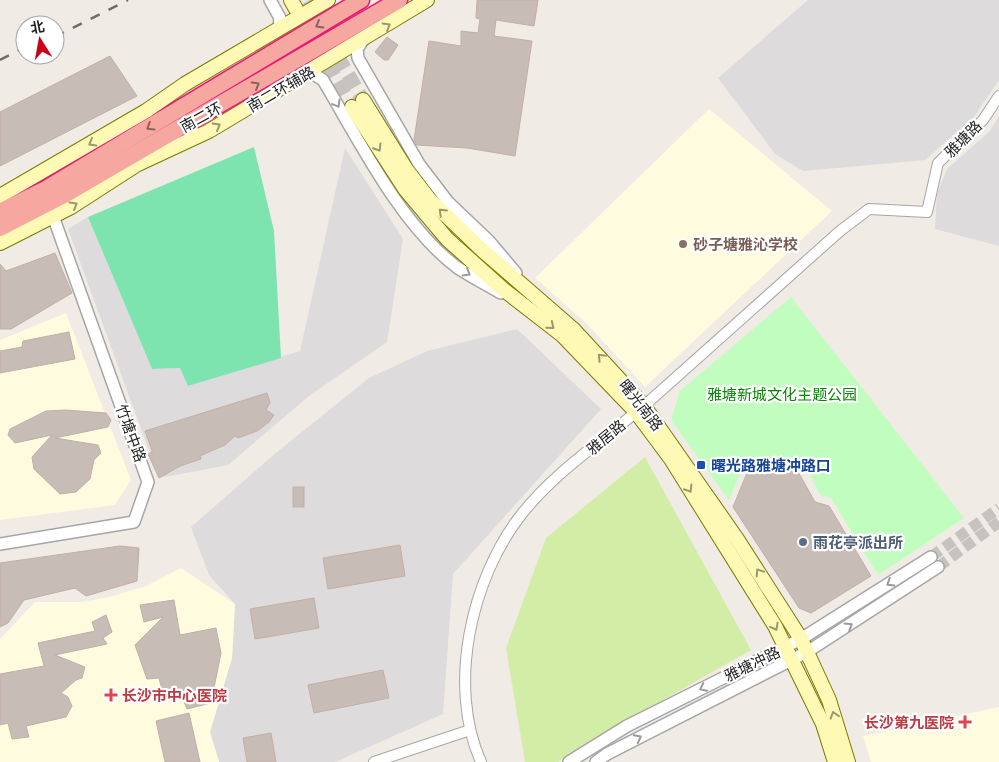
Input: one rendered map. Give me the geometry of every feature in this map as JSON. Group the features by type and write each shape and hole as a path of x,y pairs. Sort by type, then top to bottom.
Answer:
{"highway":[{"name":"南二环","path":"0,212 60,181 361,0"},
{"name":"南二环","path":"0,228 64,195 399,0"}],"main road":[{"path":"0,196 146,111 280,24 328,0"},
{"name":"南二环辅路","path":"0,243 53,216 136,165 209,131 427,0"},
{"name":"曙光南路","path":"835,762 823,724 786,647 732,555 640,409 575,347 471,261 432,222 405,189 357,104 429,199 599,355 640,409 737,539 804,645 830,700 848,762"}],"street":[{"path":"270,0 280,24"},
{"path":"363,40 357,49 358,58 420,164 448,202 489,241 537,298"},
{"path":"305,75 316,74 323,80 384,182 430,240 458,268 526,308"},
{"name":"雅塘路","path":"927,212 938,163 983,120 999,96"},
{"name":"雅居路","path":"481,762 470,730 466,660 478,596 492,564 521,516 558,476 640,409 840,230 869,209 927,212"},
{"name":"竹塘中路","path":"0,544 134,522 148,482 53,216"},
{"name":"雅塘冲路","path":"596,762 607,754 792,660 804,645 935,562"},
{"name":"雅塘冲路","path":"569,762 597,742 627,726 786,647 804,645"},
{"path":"374,762 470,730"}],"shaded area":[{"path":"808,0 999,0 999,80 974,117 925,160 803,171 775,154 718,78"},
{"name":"砂子塘雅沁学校","path":"709,109 832,211 645,387 587,324 535,278"},
{"path":"999,116 999,246 935,229 937,194 947,169 990,131"},
{"path":"345,148 403,239 387,342 309,396 228,465 159,478 68,229 88,217 152,369 180,368 189,386 300,351"},
{"path":"66,313 131,480 115,505 0,520 0,340"},
{"path":"517,329 601,409 453,574 443,714 335,762 219,762 210,732 232,658 235,604 209,575 191,527 277,452 369,378 427,351"},
{"name":"长沙市中心医院","path":"181,568 235,604 232,658 210,732 219,762 0,762 0,639 35,602 80,602 106,598 146,586"},
{"name":"长沙第九医院","path":"999,707 999,762 871,762 863,736"}],"green space":[{"path":"254,147 274,231 281,358 188,386 180,368 152,369 88,217"},
{"name":"雅塘新城文化主题公园","path":"791,297 964,518 878,575 831,498 820,495 803,462 746,460 729,500 671,420 680,391"},
{"path":"645,457 751,650 580,747 558,762 525,762 506,648 546,538"}],"building":[{"path":"477,0 538,0 534,26 496,20 494,36 532,41 515,156 467,148 417,145 414,140 429,41 461,46 461,31 478,33 480,19 476,18"},
{"path":"387,37 398,45 388,60 384,60 375,52"},
{"path":"110,56 137,96 0,166 0,112"},
{"path":"55,253 72,293 11,329 0,329 0,264 6,271"},
{"path":"69,332 75,359 0,373 0,351 22,347 23,341"},
{"path":"267,393 270,402 266,410 274,415 269,422 257,431 238,438 235,436 225,445 200,456 201,459 180,466 159,478 148,454 152,450 145,431"},
{"path":"66,410 106,413 111,420 108,427 55,438 98,445 101,453 94,460 90,479 76,492 60,494 34,469 32,457 52,435 15,443 8,435 10,429 46,411"},
{"name":"雨花亭派出所","path":"749,468 796,468 815,502 829,506 871,576 811,613 799,608 733,507"},
{"path":"293,487 304,487 304,507 293,507"},
{"path":"400,545 405,576 328,589 323,558"},
{"path":"120,546 139,548 137,581 86,596 75,588 24,600 8,623 0,627 0,563"},
{"path":"314,598 319,628 255,639 250,609"},
{"path":"174,600 180,635 216,628 221,653 211,703 187,709 181,695 164,698 159,678 147,679 135,645 163,617 144,622 140,605"},
{"path":"106,615 112,632 103,638 107,644 55,655 85,667 82,678 76,680 61,693 68,697 72,706 66,717 26,726 29,737 12,739 8,723 0,725 0,674 44,666 38,643 95,631 92,622"},
{"path":"383,670 389,698 314,713 308,685"},
{"path":"189,713 200,762 165,762 156,721"},
{"path":"271,733 276,762 247,762 243,738"}],"tunnel":[{"path":"306,2 363,100"},
{"path":"296,9 352,107"},
{"path":"931,557 999,508"},
{"path":"938,567 999,522"}],"railway":[{"path":"65,32 128,0"},
{"path":"0,60 15,52"}],"place":[{"name":"砂子塘雅沁学校","path":"683,244"},
{"name":"曙光路雅塘冲路口","path":"701,465"},
{"name":"雨花亭派出所","path":"803,542"},
{"name":"长沙市中心医院","path":"111,695"},
{"name":"长沙第九医院","path":"965,722"}]}
